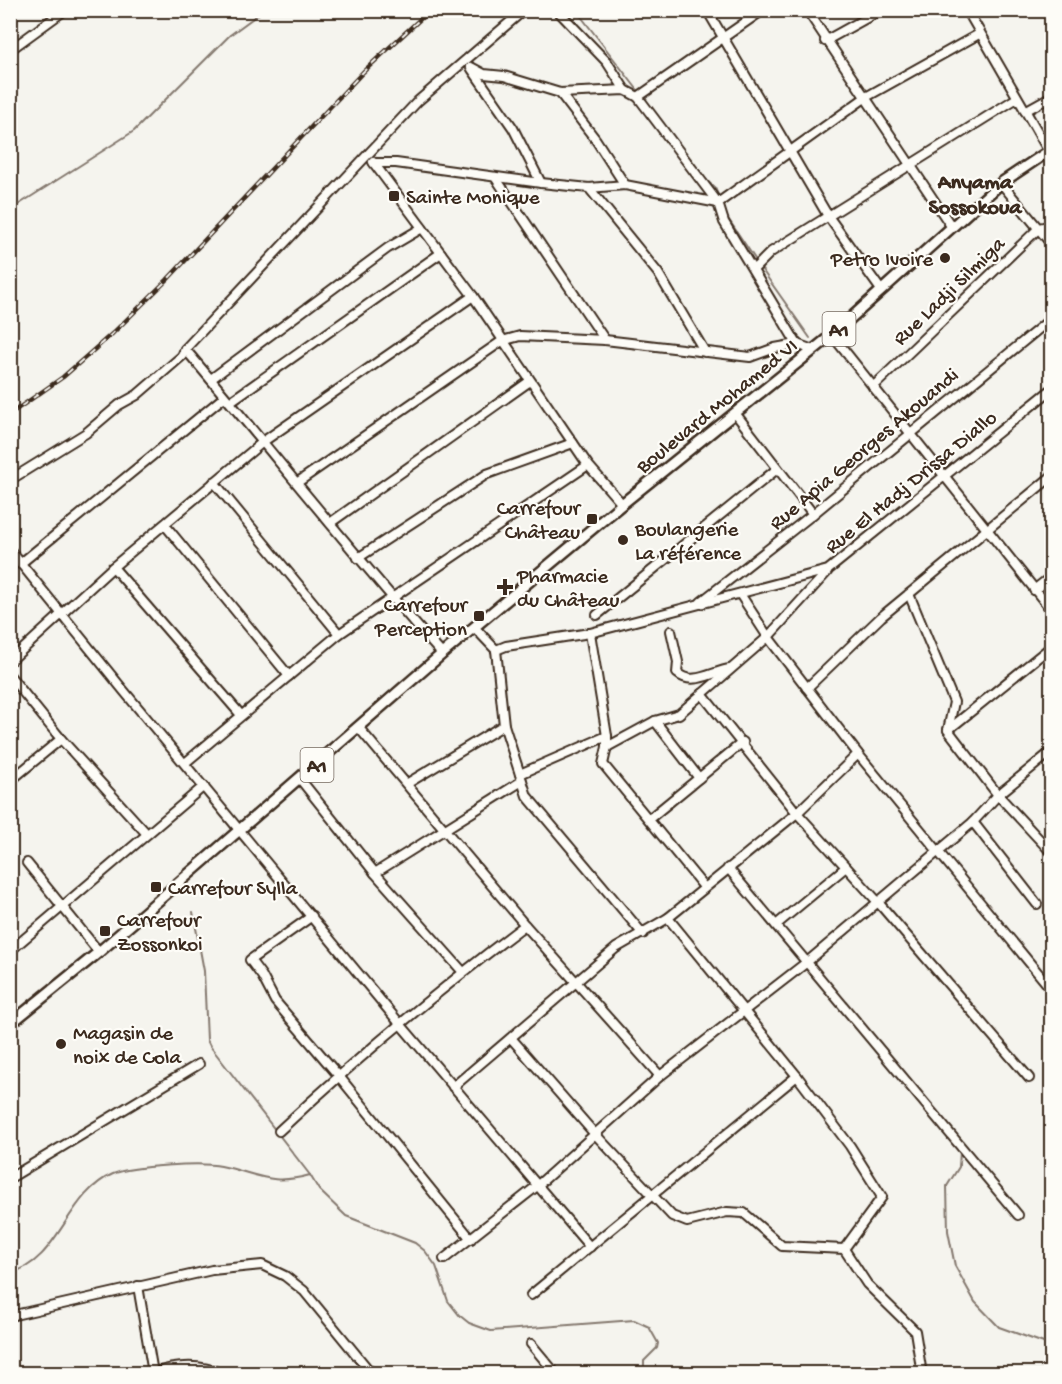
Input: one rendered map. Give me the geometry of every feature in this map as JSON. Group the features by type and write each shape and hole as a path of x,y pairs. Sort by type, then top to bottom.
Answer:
{"main road":[{"name":"Boulevard Mohamed VI","path":"622,504 832,336 1001,183 1050,150"},
{"name":"A1","path":"10,1024 99,952 442,654 622,504"}],"street":[{"path":"10,50 65,10"},
{"path":"10,480 86,433 119,405 137,395 182,356 185,349 371,159 376,143 463,60 524,10"},
{"path":"557,10 607,62 625,90 638,97 718,203 724,222 797,344"},
{"path":"707,10 828,216 881,290"},
{"path":"638,97 763,10"},
{"path":"807,10 825,41 911,162 951,226"},
{"path":"825,41 881,10"},
{"path":"967,10 979,34 1050,150"},
{"path":"1043,10 1052,17"},
{"path":"371,159 589,188 625,185 718,203 866,97 979,34"},
{"path":"463,60 484,74 504,76 560,93 625,90"},
{"path":"471,67 513,128 541,183"},
{"path":"560,93 596,140 625,185"},
{"path":"1025,111 1052,96"},
{"path":"754,269 771,252 911,162 1017,98"},
{"path":"371,159 473,296 588,465 622,504"},
{"path":"495,177 605,340"},
{"path":"1001,183 1052,245"},
{"path":"589,188 658,273 705,352"},
{"path":"1039,228 1052,225"},
{"path":"211,379 388,248 422,228"},
{"name":"Rue Ladji Silmiga","path":"873,387 1039,228"},
{"path":"20,564 227,399 441,253"},
{"path":"10,662 113,567 264,441 473,296"},
{"name":"Rue Apia Georges Akouandi","path":"696,606 813,514 1052,318"},
{"path":"298,482 502,341 520,336 605,340 750,357 775,348 797,344 813,350"},
{"path":"832,336 985,531 1052,611"},
{"path":"185,349 298,482 358,558 442,654"},
{"path":"330,523 530,381"},
{"name":"Rue El Hadj Drissa Diallo","path":"495,650 506,646 590,633 828,570 1052,389"},
{"path":"735,413 813,514"},
{"path":"358,558 487,474 573,443"},
{"path":"185,763 339,634 588,465"},
{"path":"597,615 777,469"},
{"path":"807,688 881,617 1052,476"},
{"path":"214,482 339,634"},
{"path":"165,525 289,676"},
{"path":"10,550 61,615 401,1025 590,1247"},
{"path":"113,567 242,715"},
{"path":"607,747 655,721 679,714 768,637 828,570"},
{"path":"1034,591 1052,576"},
{"path":"740,594 768,637 858,754 1052,990"},
{"path":"909,594 954,702 948,730 998,795 1050,850"},
{"path":"475,628 495,650 504,725 527,796 644,934"},
{"path":"671,631 678,663 677,673 682,677 698,679 730,669"},
{"path":"590,633 607,736 603,764 704,887"},
{"path":"948,730 1052,646"},
{"path":"12,682 147,834"},
{"path":"702,694 743,742 797,813 877,901 1029,1078"},
{"path":"655,721 699,778"},
{"path":"408,783 504,725"},
{"path":"359,728 408,783 525,925 660,1076"},
{"path":"375,873 521,778 607,736"},
{"path":"10,781 62,739"},
{"path":"649,819 743,742"},
{"path":"444,1259 537,1186 660,1076 807,962 973,822 998,795 1052,751"},
{"path":"453,1086 616,948 644,934 668,918 797,813 858,754"},
{"path":"300,779 375,873 463,972"},
{"path":"10,951 204,786"},
{"path":"973,822 1037,904"},
{"path":"27,863 99,952"},
{"path":"776,925 846,867"},
{"path":"728,868 1017,1215"},
{"path":"312,916 250,960 262,976 274,1002 338,1075 471,1239"},
{"path":"668,918 746,1010 797,1076 850,1146 882,1197 844,1249"},
{"path":"279,1131 338,1075 463,972 525,925"},
{"path":"512,1038 594,1133 672,1216 687,1222 727,1212 744,1213 782,1246 844,1249"},
{"path":"10,1178 200,1064"},
{"path":"531,1295 797,1076"},
{"path":"844,1249 867,1284 915,1331 922,1374"},
{"path":"10,1316 213,1270 262,1265 285,1276 304,1292 372,1374"},
{"path":"138,1286 152,1373 175,1366 212,1369 222,1374"},
{"path":"531,1344 556,1374"}],"waterway":[{"path":"10,210 134,131 230,35 264,10"},
{"path":"576,10 640,93"},
{"path":"643,97 705,179 715,188 720,200"},
{"path":"725,214 757,262"},
{"path":"760,267 810,338"},
{"path":"193,912 204,971 207,1040 310,1175"},
{"path":"960,1151 959,1167 947,1186 948,1231 955,1266 975,1302 999,1327 1052,1346"},
{"path":"10,1273 27,1266 40,1256 84,1196 97,1184 122,1171 167,1165 198,1164 221,1166 274,1179 310,1175 319,1190 346,1216 415,1243 425,1251 436,1266 448,1301 469,1323 491,1331 634,1320 649,1327 658,1343 657,1348 644,1361 644,1374"}],"railway":[{"path":"10,414 63,377 113,333 167,280 363,72 430,10"}],"place":[{"name":"Sainte Monique","path":"394,196"},
{"name":"Petro Ivoire","path":"945,258"},
{"name":"Carrefour Château","path":"592,519"},
{"name":"Boulangerie La référence","path":"623,540"},
{"name":"Pharmacie du Château","path":"505,587"},
{"name":"Carrefour Perception","path":"479,616"},
{"name":"Carrefour Sylla","path":"156,887"},
{"name":"Carrefour Zossonkoi","path":"105,931"},
{"name":"Magasin de noix de Cola","path":"61,1044"}],"district":[{"name":"Anyama Sossokoua","path":"975,192"}]}
